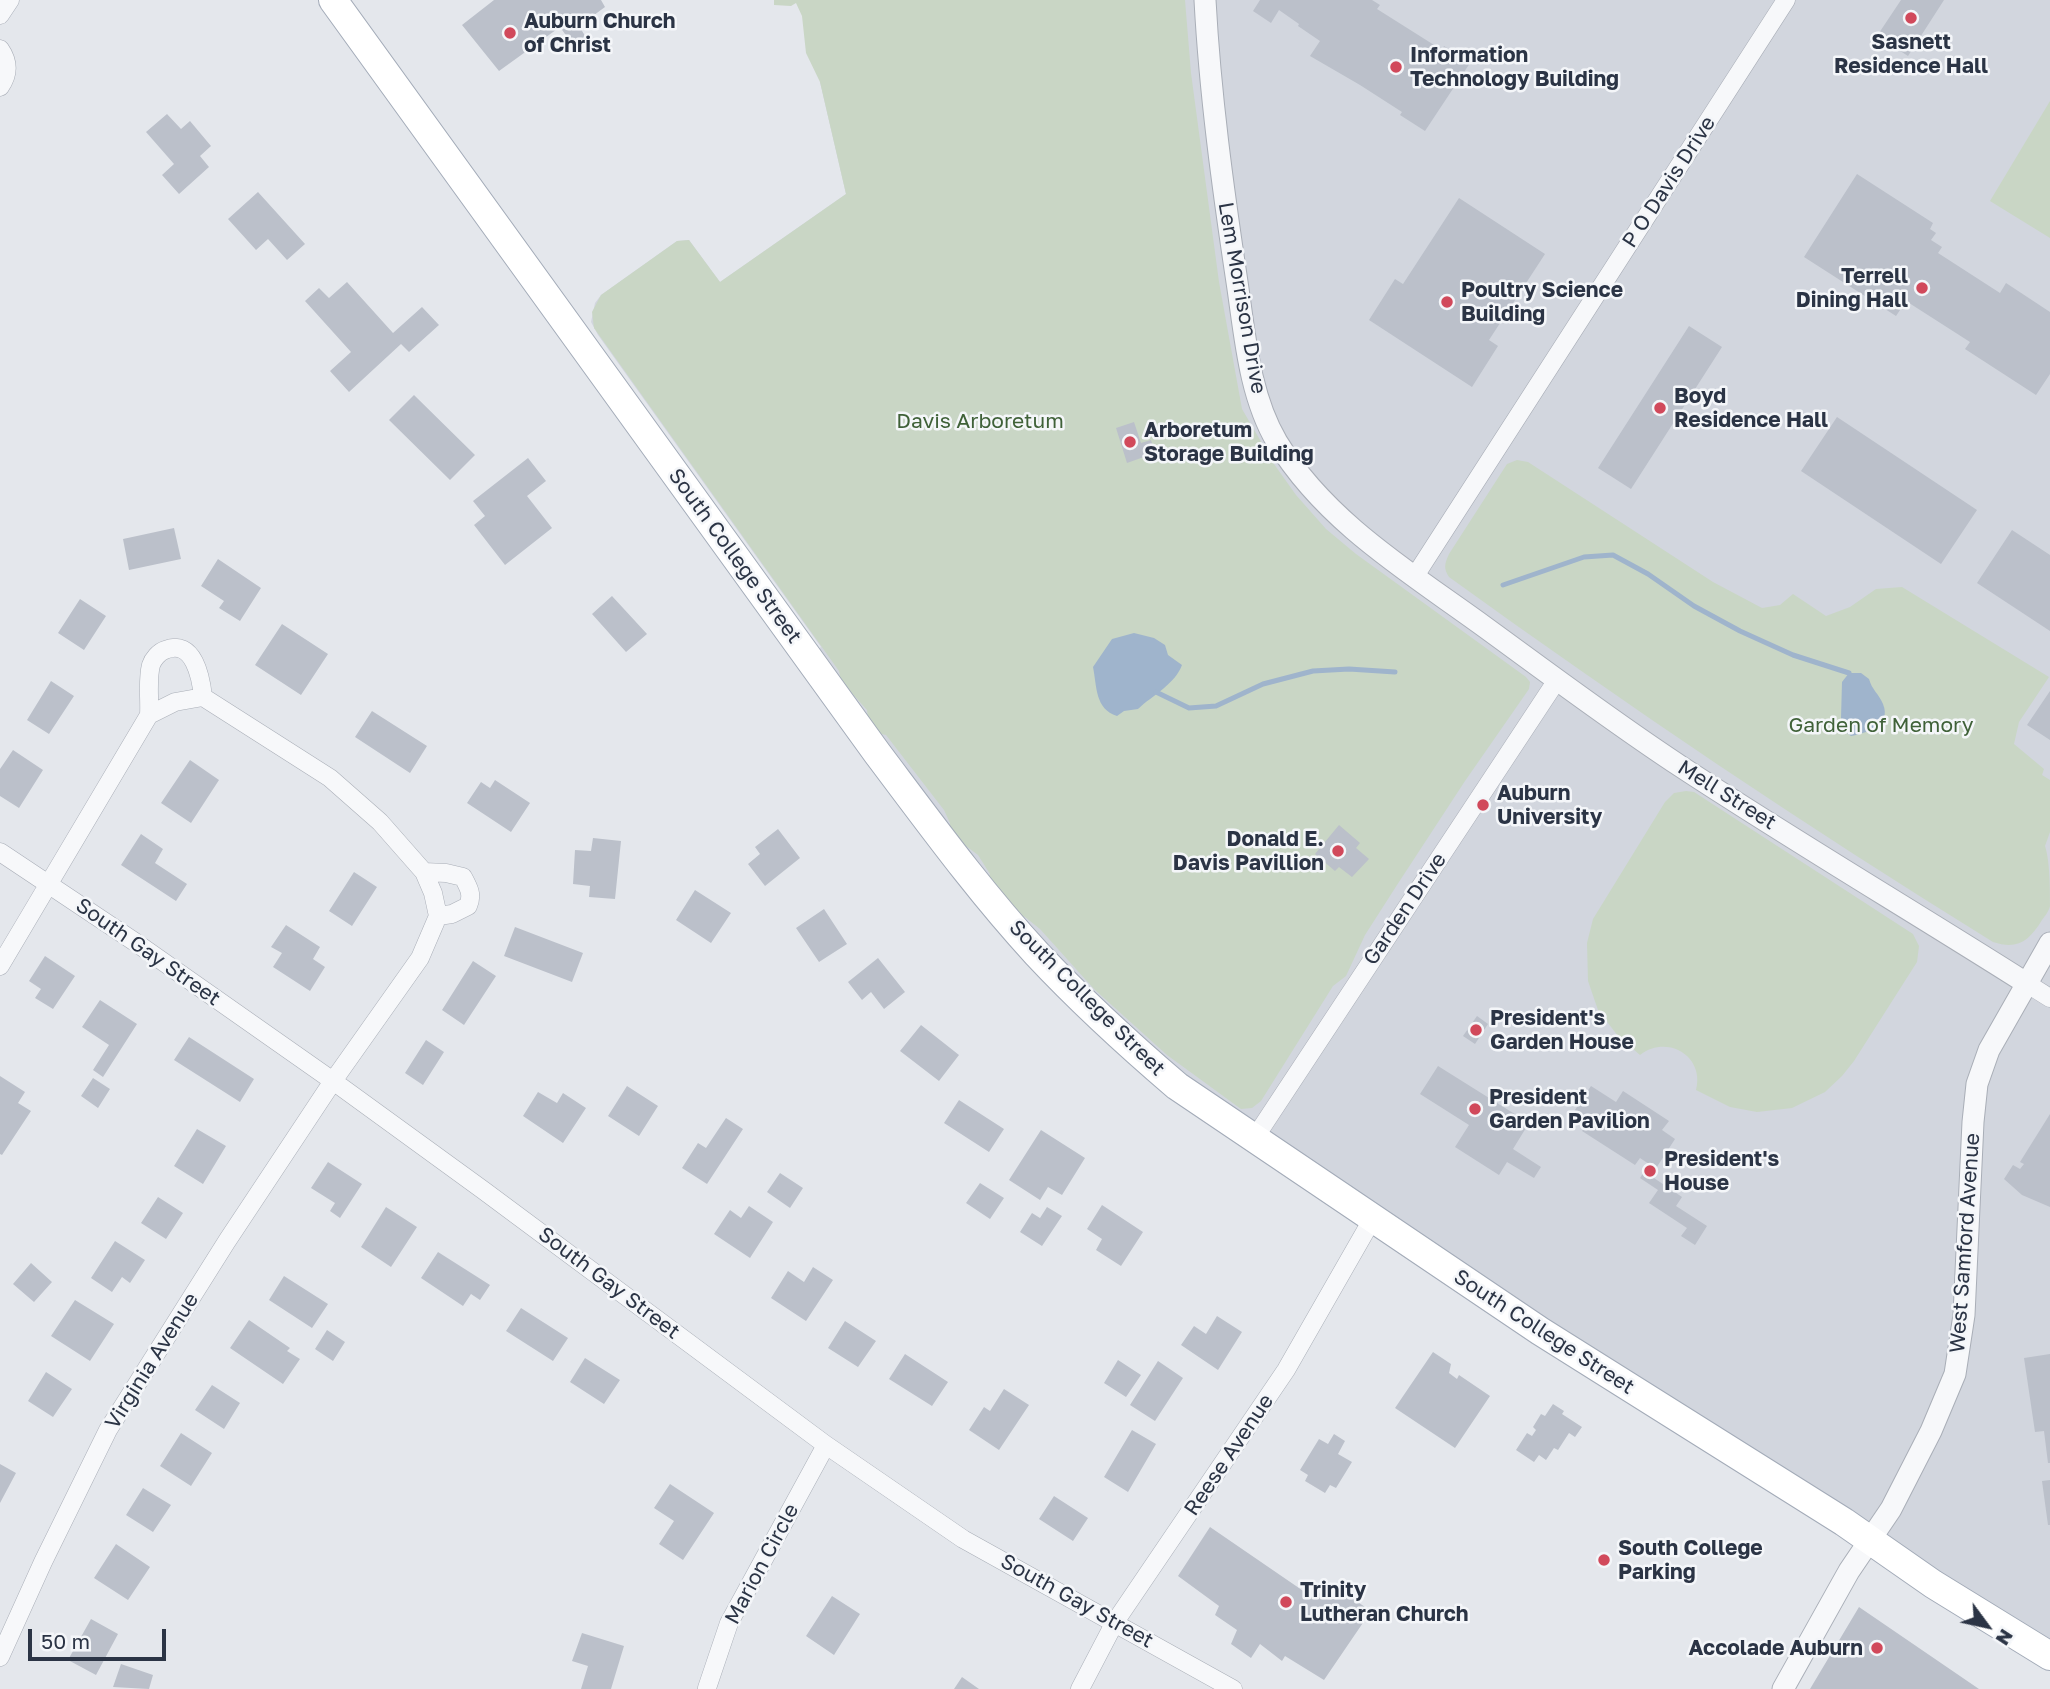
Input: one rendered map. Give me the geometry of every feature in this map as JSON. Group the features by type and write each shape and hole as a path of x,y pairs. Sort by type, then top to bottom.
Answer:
{"main road":[{"name":"South College Street","path":"333,0 869,743 955,856 1038,954 1129,1045 1177,1086 1540,1331 1870,1540 1933,1584 2050,1656"}],"street":[{"path":"0,15 10,0"},
{"name":"Lem Morrison Drive","path":"1205,0 1207,43 1228,231 1242,326 1262,410 1277,441 1303,478 1356,533 1415,576"},
{"name":"P O Davis Drive","path":"1415,576 1786,0"},
{"path":"0,49 8,68 0,87"},
{"name":"Mell Street","path":"1415,576 1679,765 2050,998"},
{"path":"0,966 149,715 151,664 160,652 172,647 184,650 195,661 203,697"},
{"name":"Garden Drive","path":"1254,1139 1557,680"},
{"path":"149,715 175,702 203,697 330,778 380,821 424,872 433,893 438,916 452,914 468,906 472,899 470,888 463,877 424,872"},
{"name":"South Gay Street","path":"0,852 49,883 333,1081 826,1445 963,1539 1233,1689"},
{"name":"Virginia Avenue","path":"0,1657 108,1430 227,1241 333,1081 420,958 438,916"},
{"name":"West Samford Avenue","path":"1783,1689 1849,1571 1891,1509 1921,1452 1955,1374 1964,1315 1977,1084 1989,1050 2050,943"},
{"name":"Reese Avenue","path":"1080,1689 1115,1622 1286,1370 1373,1218"},
{"name":"Marion Circle","path":"707,1689 729,1623 826,1445"}],"shaded area":[{"name":"Auburn University","path":"820,0 2050,0 2050,1656 1254,1139 1038,954 808,657 821,647 591,322 595,303 601,295 677,241 689,240 720,282 846,194 820,82"}],"green space":[{"name":"Davis Arboretum","path":"774,0 1185,0 1191,73 1219,282 1242,409 1274,464 1296,495 1326,529 1530,682 1529,689 1465,781 1365,935 1346,976 1333,986 1261,1101 1252,1108 1241,1109 1167,1055 1094,989 1040,929 1025,917 1009,911 983,887 990,874 978,855 950,834 950,823 944,810 886,735 877,733 868,719 867,710 841,681 839,671 594,328 592,312 601,295 677,241 689,240 720,282 846,194 820,82 806,53 802,16 796,3 791,6 774,5"},
{"path":"2050,101 2050,238 1990,201"},
{"name":"Garden of Memory","path":"1517,460 1528,462 1713,582 1762,608 1780,605 1793,594 1826,616 1850,607 1876,589 1902,587 2049,677 2019,722 2014,744 2044,769 2042,775 2050,780 2050,832 2045,846 2049,867 2050,906 2032,933 2016,944 1993,942 1718,764 1449,577 1445,566 1449,554 1507,464"},
{"path":"1694,792 1913,934 1919,946 1917,962 1854,1061 1825,1092 1792,1108 1757,1112 1730,1107 1696,1090 1695,1067 1689,1058 1672,1048 1661,1047 1640,1055 1618,1036 1598,1010 1588,981 1587,943 1593,919 1665,802 1674,793"}],"water":[{"path":"1134,633 1154,638 1165,645 1168,655 1182,665 1169,684 1138,709 1124,711 1117,716 1101,703 1093,667 1112,639"},
{"path":"1849,673 1861,673 1869,679 1885,712 1881,723 1876,727 1851,736 1844,731 1841,718 1842,682"}],"building":[{"name":"Auburn Church of Christ","path":"494,0 601,0 605,7 579,26 587,39 575,48 560,27 499,71 462,25"},
{"name":"Information Technology Building","path":"1260,0 1372,0 1380,5 1377,9 1442,50 1444,46 1470,63 1425,131 1400,115 1402,112 1310,56 1320,41 1279,10 1271,23 1253,11"},
{"name":"Sasnett Residence Hall","path":"1901,0 1944,0 1908,56 1877,36"},
{"path":"167,114 181,129 190,121 211,146 200,156 209,167 179,194 162,175 174,164 146,132"},
{"name":"Terrell Dining Hall","path":"1857,174 1933,223 1930,229 1936,233 1931,240 1942,247 1938,253 2000,293 2006,283 2050,312 2050,374 2036,395 1965,349 1970,342 1906,301 1896,316 1804,257"},
{"path":"258,192 305,244 287,260 268,239 256,250 228,219"},
{"name":"Poultry Science Building","path":"1459,198 1545,254 1489,340 1498,346 1472,387 1369,320 1395,279 1403,284"},
{"path":"347,282 393,333 422,307 439,325 409,352 401,344 349,392 330,371 351,352 305,301 319,288 329,298"},
{"name":"Boyd Residence Hall","path":"1689,326 1722,347 1631,489 1598,468"},
{"path":"414,395 475,455 450,480 389,420"},
{"path":"1837,417 1977,510 1941,564 1801,471"},
{"name":"Arboretum Storage Building","path":"1134,422 1141,443 1151,440 1155,453 1127,463 1116,428"},
{"path":"528,458 546,481 527,496 552,528 505,565 474,525 485,516 473,501"},
{"path":"174,528 181,559 129,570 123,539"},
{"path":"2012,530 2050,555 2050,631 1977,583"},
{"path":"218,559 261,588 240,621 219,608 224,601 201,586"},
{"path":"612,596 647,634 626,652 592,614"},
{"path":"80,599 106,616 84,650 58,633"},
{"path":"282,624 328,654 301,695 255,665"},
{"path":"51,681 74,696 49,734 27,720"},
{"path":"2050,691 2050,740 2027,725"},
{"path":"372,711 427,746 410,773 355,737"},
{"path":"13,750 43,770 19,808 0,796 0,769"},
{"path":"190,760 219,780 191,823 161,803"},
{"path":"495,780 530,803 511,832 467,803 481,782 490,788"},
{"name":"Donald E. Davis Pavillion","path":"1339,825 1360,843 1356,848 1369,859 1352,877 1339,867 1335,871 1315,854"},
{"path":"778,829 800,858 765,886 748,864 760,854 755,847"},
{"path":"141,834 163,849 155,863 187,884 176,901 121,865"},
{"path":"593,838 621,841 615,899 589,897 590,886 573,884 575,850 591,851"},
{"path":"354,872 377,887 352,926 329,911"},
{"path":"695,890 731,913 711,943 676,920"},
{"path":"824,909 847,944 819,962 796,928"},
{"path":"286,925 320,947 313,959 325,967 310,991 273,967 282,953 271,947"},
{"path":"515,927 583,953 572,982 504,956"},
{"path":"45,956 75,976 53,1009 35,998 41,989 29,981"},
{"path":"878,958 905,992 884,1009 871,992 862,1000 848,982"},
{"path":"473,961 496,976 464,1025 442,1010"},
{"path":"100,1000 137,1024 103,1077 93,1070 109,1045 82,1027"},
{"name":"President's Garden House","path":"1477,1016 1488,1024 1475,1044 1463,1036"},
{"path":"921,1025 959,1055 939,1081 900,1051"},
{"path":"189,1037 254,1079 240,1102 174,1060"},
{"path":"426,1040 444,1052 423,1085 405,1073"},
{"name":"President Garden Pavilion","path":"1438,1066 1529,1123 1513,1149 1541,1167 1534,1178 1507,1162 1499,1175 1455,1147 1469,1125 1420,1094"},
{"path":"0,1076 25,1092 18,1103 31,1111 2,1155 0,1154"},
{"path":"93,1078 110,1089 98,1108 81,1096"},
{"path":"627,1086 658,1106 639,1136 608,1116"},
{"name":"President's House","path":"1591,1086 1616,1102 1623,1091 1669,1121 1662,1130 1675,1139 1651,1176 1682,1197 1676,1206 1707,1226 1695,1245 1681,1236 1687,1228 1649,1203 1658,1190 1640,1178 1649,1164 1640,1158 1635,1165 1582,1131 1588,1123 1573,1113"},
{"path":"538,1092 557,1103 563,1093 586,1108 563,1143 523,1116"},
{"path":"959,1100 1004,1129 989,1152 944,1123"},
{"path":"2050,1114 2050,1207 2022,1195 2004,1179 2013,1165 2020,1169 2024,1164 2020,1162"},
{"path":"726,1118 743,1129 707,1184 682,1168 698,1143 706,1148"},
{"path":"197,1129 226,1146 203,1184 174,1166"},
{"path":"1041,1130 1085,1158 1062,1195 1048,1187 1040,1200 1009,1180"},
{"path":"328,1162 362,1184 340,1218 330,1211 335,1203 311,1188"},
{"path":"780,1173 803,1188 790,1208 767,1192"},
{"path":"980,1183 1004,1198 990,1219 966,1203"},
{"path":"158,1197 183,1213 166,1239 141,1223"},
{"path":"1102,1205 1143,1232 1121,1266 1096,1250 1102,1239 1087,1229"},
{"path":"749,1206 773,1222 750,1258 714,1234 730,1210 741,1218"},
{"path":"386,1207 417,1227 391,1267 361,1247"},
{"path":"1047,1207 1062,1216 1042,1246 1020,1232 1032,1213 1040,1218"},
{"path":"115,1241 145,1260 130,1283 122,1277 112,1292 91,1278"},
{"path":"438,1252 490,1285 480,1300 471,1294 463,1306 421,1278"},
{"path":"31,1263 52,1282 34,1302 13,1284"},
{"path":"813,1267 833,1280 806,1321 771,1298 788,1271 804,1282"},
{"path":"284,1276 328,1304 312,1328 269,1300"},
{"path":"75,1300 114,1324 90,1361 51,1336"},
{"path":"521,1308 568,1338 553,1361 506,1331"},
{"path":"1217,1316 1242,1332 1218,1370 1181,1345 1194,1326 1206,1334"},
{"path":"249,1320 290,1348 287,1351 300,1359 283,1384 230,1348"},
{"path":"845,1321 876,1341 858,1367 828,1348"},
{"path":"327,1330 345,1342 333,1361 315,1349"},
{"path":"1433,1352 1451,1364 1449,1373 1457,1379 1459,1375 1490,1396 1455,1448 1395,1408"},
{"path":"905,1354 948,1382 932,1406 889,1379"},
{"path":"2050,1354 2048,1463 2044,1431 2035,1432 2024,1358"},
{"path":"585,1358 620,1380 604,1404 570,1382"},
{"path":"1118,1360 1141,1375 1126,1397 1104,1383"},
{"path":"1158,1361 1183,1378 1155,1421 1130,1405"},
{"path":"46,1372 72,1389 53,1417 28,1401"},
{"path":"212,1385 240,1403 224,1429 195,1410"},
{"path":"1004,1389 1029,1405 999,1450 969,1430 984,1407 990,1411"},
{"path":"1553,1404 1564,1411 1562,1414 1582,1427 1575,1437 1569,1433 1558,1450 1554,1448 1546,1460 1539,1455 1534,1462 1516,1450 1527,1433 1532,1436 1536,1430 1533,1427 1541,1414 1545,1416"},
{"path":"1132,1430 1156,1444 1128,1492 1104,1477"},
{"path":"181,1433 212,1453 191,1486 160,1466"},
{"path":"1334,1434 1345,1441 1338,1454 1352,1462 1336,1488 1330,1485 1325,1493 1305,1481 1308,1475 1300,1470 1319,1439 1328,1444"},
{"path":"0,1464 16,1473 0,1503"},
{"path":"2050,1480 2050,1525 2048,1525 2042,1481"},
{"path":"670,1484 714,1513 683,1560 659,1544 674,1521 654,1508"},
{"path":"143,1488 171,1505 153,1532 126,1515"},
{"path":"1054,1496 1088,1518 1073,1541 1039,1519"},
{"name":"Trinity Lutheran Church","path":"1210,1527 1315,1599 1328,1582 1371,1611 1324,1680 1285,1656 1282,1661 1260,1644 1251,1658 1231,1644 1237,1630 1215,1615 1219,1606 1178,1576"},
{"path":"116,1544 150,1567 128,1600 94,1578"},
{"path":"832,1596 860,1614 834,1655 806,1636"},
{"name":"Accolade Auburn","path":"1859,1607 1979,1689 1810,1689"},
{"path":"91,1619 118,1634 96,1675 68,1660"},
{"path":"582,1633 624,1646 611,1689 581,1689 588,1666 572,1661"},
{"path":"121,1664 153,1675 149,1689 113,1687"},
{"path":"962,1677 979,1689 954,1689"}],"waterway":[{"path":"1503,585 1584,557 1613,555 1648,574 1694,606 1740,631 1793,655 1849,673"},
{"path":"1156,692 1189,708 1216,706 1263,684 1313,671 1349,669 1395,672"}],"place":[{"name":"Sasnett Residence Hall","path":"1911,18"},
{"name":"Auburn Church of Christ","path":"510,33"},
{"name":"Information Technology Building","path":"1396,67"},
{"name":"Terrell Dining Hall","path":"1922,288"},
{"name":"Poultry Science Building","path":"1447,302"},
{"name":"Boyd Residence Hall","path":"1660,408"},
{"name":"Arboretum Storage Building","path":"1130,442"},
{"name":"Auburn University","path":"1483,805"},
{"name":"Donald E. Davis Pavillion","path":"1338,851"},
{"name":"President's Garden House","path":"1476,1030"},
{"name":"President Garden Pavilion","path":"1475,1109"},
{"name":"President's House","path":"1650,1171"},
{"name":"South College Parking","path":"1604,1560"},
{"name":"Trinity Lutheran Church","path":"1286,1602"},
{"name":"Accolade Auburn","path":"1877,1648"}]}
